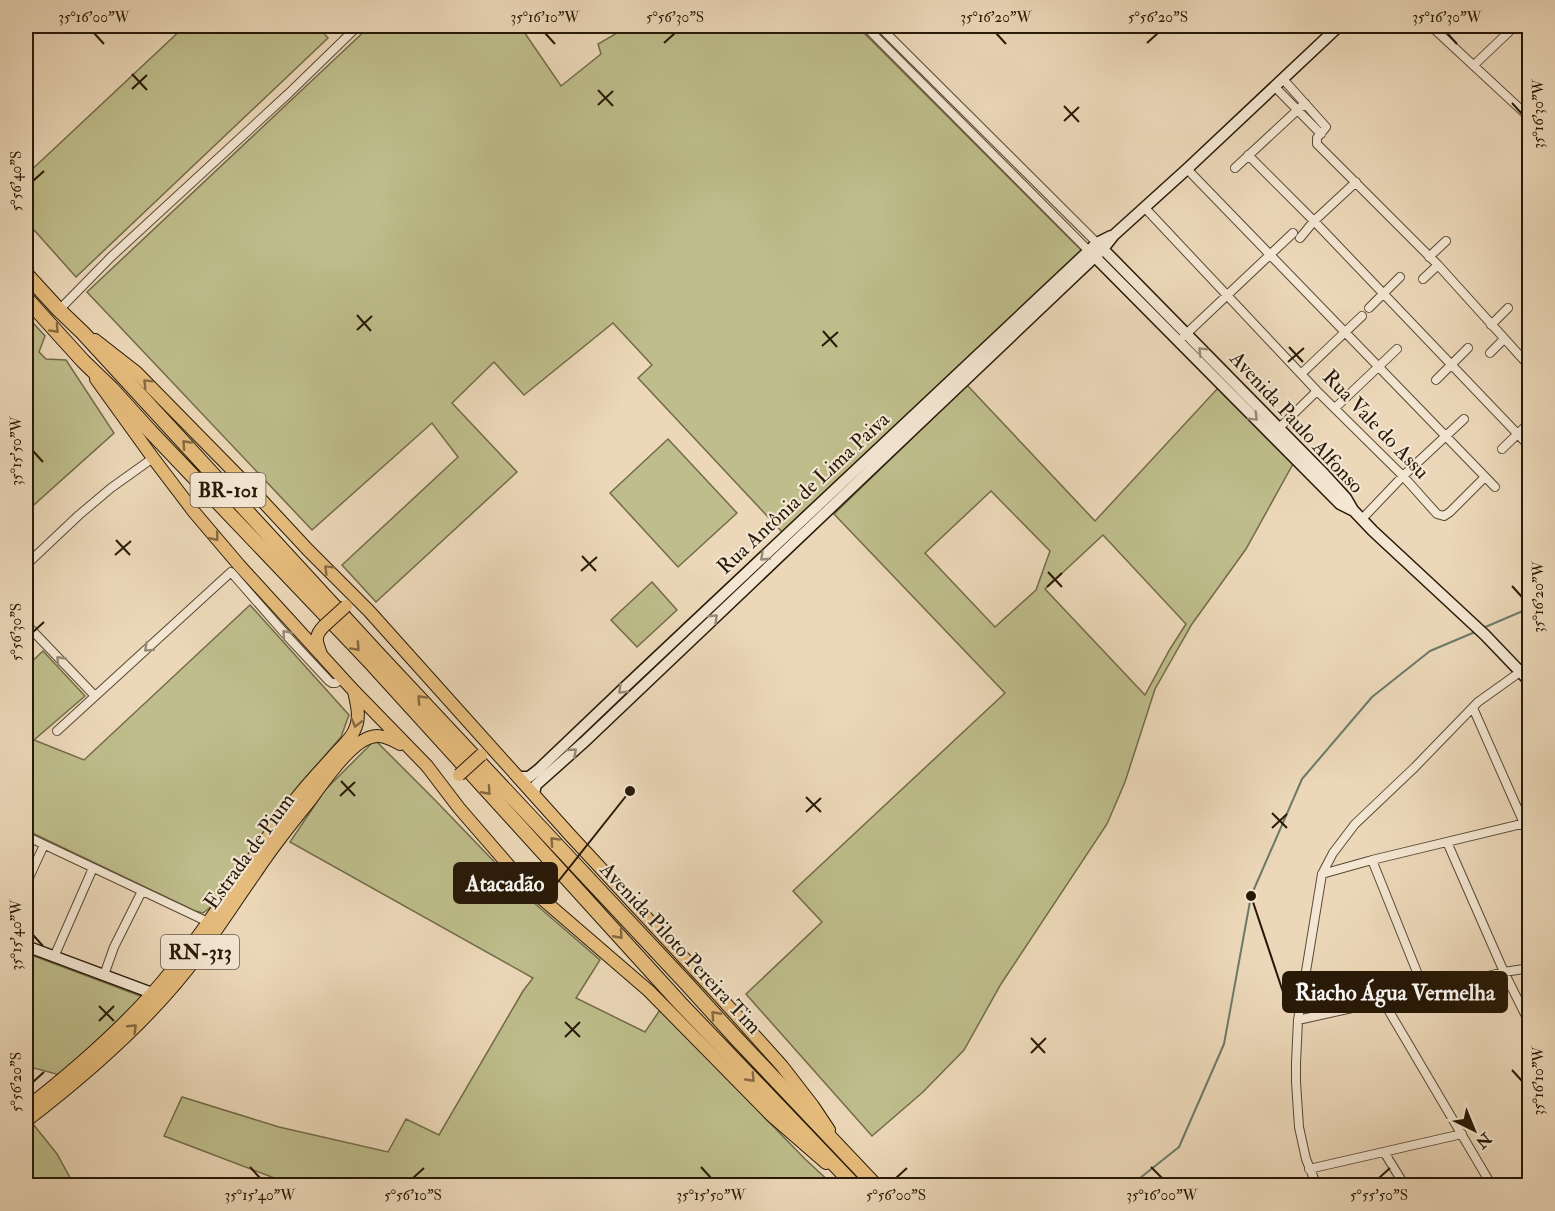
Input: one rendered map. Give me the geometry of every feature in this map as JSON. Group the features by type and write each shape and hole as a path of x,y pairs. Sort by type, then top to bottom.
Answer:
{"highway":[{"name":"BR-101","path":"26,274 145,400 306,584"},
{"name":"BR-101","path":"26,298 150,431 306,584"},
{"name":"Avenida Piloto Pereira Tim","path":"306,584 876,1185"},
{"name":"Avenida Piloto Pereira Tim","path":"306,584 404,698 702,1026 853,1185"}],"main road":[{"path":"83,333 136,372 369,610 782,1066 842,1149"},
{"path":"83,361 235,569 412,751 517,875 649,991 772,1116 853,1185"},
{"path":"321,655 317,637 318,632 324,626 346,606 358,605 369,610"},
{"name":"Estrada de Pium","path":"26,1108 94,1051 171,971 296,799 355,731 358,717 354,691"},
{"name":"Estrada de Pium","path":"26,1121 87,1070 162,999 198,956 275,844 323,783 358,744 378,735 412,751"},
{"path":"435,777 450,780 459,775 481,755 485,747 482,736"}],"street":[{"path":"59,310 111,257 288,94 358,26"},
{"name":"Avenida Paulo Alfonso","path":"865,26 1096,250 1275,431 1346,498 1362,519 1479,630 1530,682"},
{"name":"Avenida Paulo Alfonso","path":"879,26 948,94 1096,250"},
{"name":"Rua Antônia de Lima Paiva","path":"534,794 536,785 594,725 1096,250 1145,208 1339,26"},
{"path":"1431,26 1530,118"},
{"path":"1474,65 1515,26"},
{"path":"1525,26 1530,30"},
{"path":"1279,83 1305,103 1326,127 1316,140 1317,144 1438,265 1530,367"},
{"path":"1279,83 1297,109 1321,134"},
{"path":"941,102 948,94"},
{"path":"1235,168 1305,103"},
{"path":"1309,121 1316,115"},
{"path":"1248,155 1530,447"},
{"path":"1187,169 1495,487"},
{"path":"1300,238 1314,221 1356,182"},
{"name":"Rua Vale do Assu","path":"1145,208 1437,514 1444,516 1455,508 1485,477"},
{"path":"1182,338 1293,233"},
{"path":"1429,257 1446,241"},
{"path":"1423,279 1438,265"},
{"path":"1369,309 1400,277"},
{"path":"1491,325 1508,309"},
{"path":"1302,373 1362,316"},
{"path":"1490,353 1504,339"},
{"path":"1436,380 1468,348"},
{"path":"1335,408 1397,349"},
{"path":"1275,431 1317,390"},
{"path":"1362,519 1403,476 1464,419"},
{"path":"1502,449 1530,422"},
{"path":"26,565 111,488 153,458"},
{"path":"57,731 235,569 287,636 330,681 336,683 342,678"},
{"path":"26,624 95,696"},
{"path":"1317,1185 1309,1169 1299,1128 1296,1082 1298,1020 1322,874 1333,853 1355,824 1478,702 1520,672"},
{"path":"1473,708 1527,822 1530,837"},
{"name":"Rua Antônia de Lima Paiva","path":"518,777 532,776 594,725"},
{"path":"1322,874 1527,822"},
{"path":"26,836 208,922"},
{"path":"1447,842 1504,972 1530,1024"},
{"path":"26,884 44,845"},
{"path":"1372,860 1425,992"},
{"path":"54,957 93,868"},
{"path":"104,975 114,947 142,891"},
{"path":"26,946 152,993"},
{"path":"1298,1020 1530,968"},
{"path":"1383,1001 1492,1185"},
{"path":"1309,1169 1462,1134"},
{"path":"1384,1152 1405,1185"}],"shaded area":[{"path":"185,26 317,26 328,38 76,277 26,221 26,175"},
{"path":"370,26 520,26 561,86 601,54 598,44 629,26 857,26 1083,252 784,534 638,378 652,365 613,323 524,395 494,362 452,403 517,472 376,602 342,565 458,457 432,423 312,530 87,292"},
{"path":"26,315 45,336 39,352 46,359 66,360 114,433 26,512"},
{"path":"967,385 1095,521 1218,388 1293,464 1246,549 1192,624 1155,689 1125,782 1107,824 1001,984 964,1050 923,1092 872,1136 746,994 822,922 793,891 1005,693 834,514","holes":["991,491 1050,551 1036,590 995,627 925,553","1103,535 1186,624 1145,695 1045,589"]},
{"path":"668,439 737,513 678,567 610,493"},
{"path":"652,582 677,610 637,647 611,620"},
{"path":"250,605 349,715 341,737 302,782 212,906 203,913 195,911 26,830 26,667 43,651 85,696 34,740 84,760"},
{"path":"375,740 533,902 600,960 576,998 645,1032 660,1010 833,1185 278,1185 277,1179 164,1136 182,1097 279,1127 388,1152 406,1119 439,1135 523,991 533,978 290,842 325,790"},
{"path":"26,953 143,997 60,1075 26,1066"},
{"path":"33,1124 57,1154 74,1185 26,1185 26,1129"}],"waterway":[{"path":"1483,628 1530,608"},
{"path":"1130,1186 1179,1147 1224,1044 1251,896 1302,779 1372,697 1430,651 1475,632"}],"place":[{"name":"Atacadão","path":"630,791"},
{"name":"Riacho Água Vermelha","path":"1251,896"}]}
